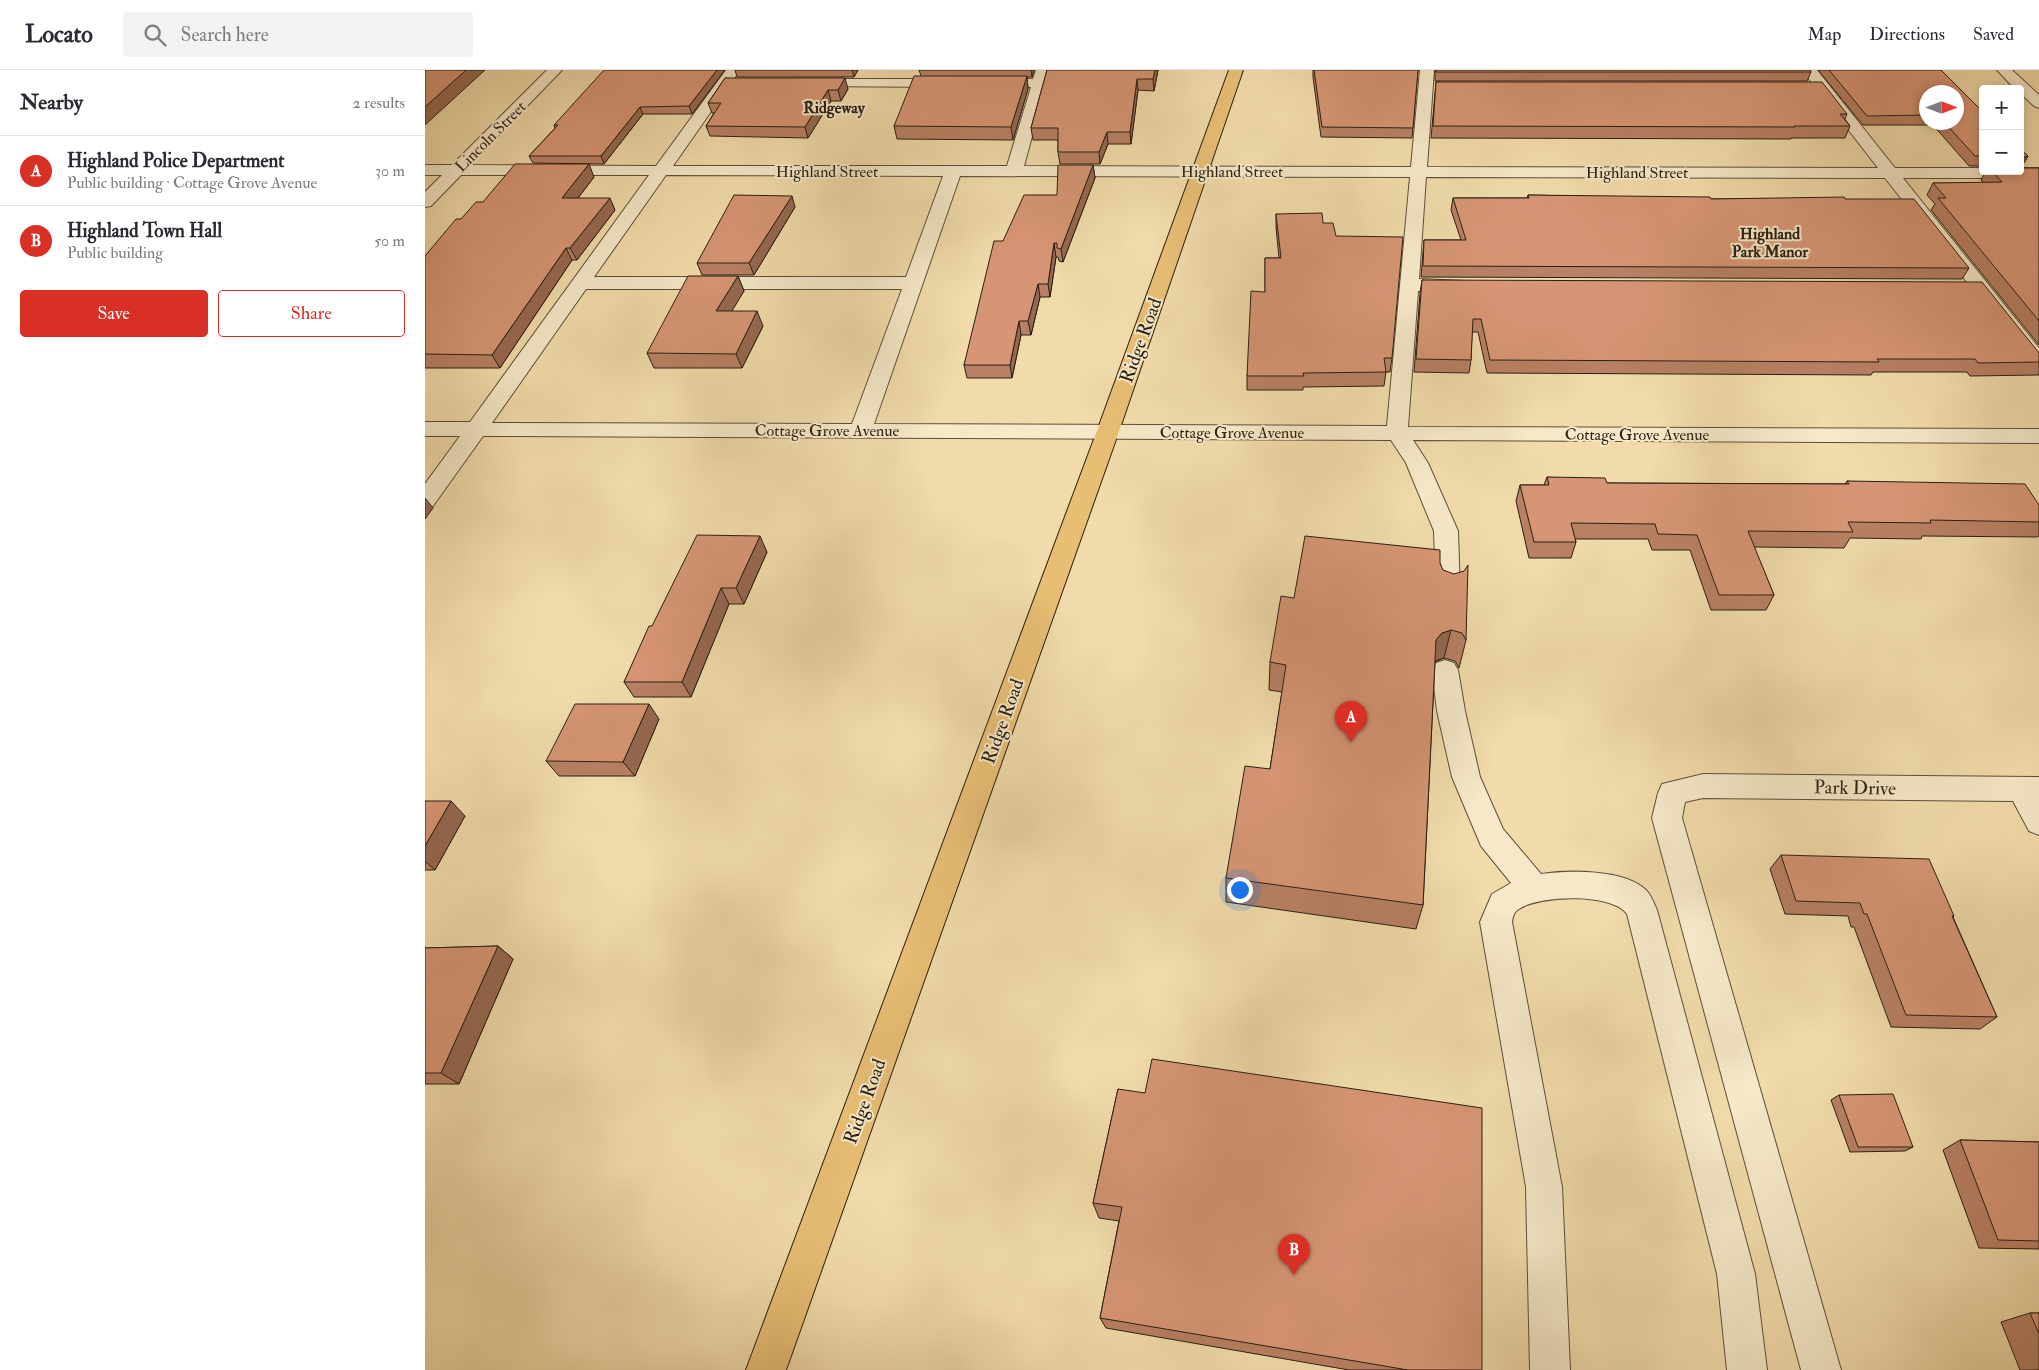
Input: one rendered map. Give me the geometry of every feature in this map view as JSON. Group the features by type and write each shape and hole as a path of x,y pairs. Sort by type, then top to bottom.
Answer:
{"main road":[{"name":"Ridge Road","path":"766,1370 1108,431 1236,70"}],"street":[{"name":"Lincoln Street","path":"425,202 555,70"},
{"path":"1809,70 2039,361"},
{"path":"2004,70 2039,103"},
{"path":"980,83 1041,76 1014,171"},
{"path":"425,501 660,171 734,78"},
{"path":"1430,81 1419,172 1397,433 1417,462 1446,531 1448,592"},
{"path":"793,83 960,83"},
{"path":"1802,86 1821,86"},
{"name":"Highland Street","path":"425,170 2039,173"},
{"path":"861,430 953,171"},
{"path":"581,283 913,283"},
{"path":"1409,285 1478,285"},
{"path":"1961,287 1981,287"},
{"name":"Cottage Grove Avenue","path":"425,429 2039,436"},
{"path":"1445,670 1451,711 1466,777 1492,836 1534,888"},
{"name":"Park Drive","path":"1821,1370 1667,818 1672,793 1703,786 2030,789"},
{"path":"2030,789 2039,822"},
{"path":"1550,1370 1544,1187 1496,922 1499,908 1509,898 1534,888 1594,886 1618,889 1631,896 1640,907 1735,1274 1747,1370"}],"building":[{"path":"425,70 466,70 425,107"},
{"path":"604,70 717,70 689,106 640,107 601,156 529,156 558,125 554,125"},
{"path":"1047,70 1155,70 1153,79 1137,79 1130,132 1107,132 1099,152 1058,152 1058,128 1031,128"},
{"path":"1314,70 1418,70 1413,128 1322,127"},
{"path":"1436,70 1810,70 1811,72 1436,72"},
{"path":"1829,70 1941,70 1956,85 1919,85 1919,115 1867,116"},
{"path":"914,76 1027,76 1011,127 894,126"},
{"path":"725,78 845,78 838,90 828,90 805,127 706,126 721,103 708,103"},
{"path":"1436,82 1822,82 1847,114 1840,114 1850,126 1433,126"},
{"path":"1964,93 1979,108 1979,156 1975,156 1951,130 1964,130"},
{"path":"515,164 589,164 562,198 610,198 570,248 566,248 492,355 425,354 425,256 456,219 461,219 476,202 483,202"},
{"path":"1058,165 1093,165 1061,249 1057,248 1057,243 1054,243 1048,284 1038,284 1028,321 1019,321 1010,365 964,365 994,241 1003,241 1024,195 1057,195"},
{"path":"2024,168 2039,168 2039,321 1938,198 1946,198 1933,183 2002,182 1996,175 2024,175"},
{"path":"734,195 792,196 749,263 697,263"},
{"path":"1528,195 1710,197 1711,199 1844,197 1845,199 1914,199 1969,268 1423,266 1424,240 1466,240 1453,198 1529,198"},
{"path":"1322,213 1323,223 1333,223 1336,236 1403,237 1392,358 1384,358 1386,372 1303,373 1304,376 1247,376 1251,291 1265,292 1265,258 1281,258 1276,214"},
{"path":"688,276 738,276 716,311 757,311 736,354 647,353"},
{"path":"1422,280 1982,282 2039,353 2039,362 1978,363 1975,359 1877,359 1879,362 1490,360 1481,319 1473,319 1471,360 1416,359"},
{"path":"1547,477 1605,478 1607,483 1849,484 1847,481 2025,484 2039,505 2039,522 1930,520 1931,523 1848,522 1853,532 1748,531 1774,595 1719,595 1697,535 1658,534 1655,524 1571,523 1576,542 1534,542 1520,485 1549,485"},
{"path":"697,535 760,536 736,588 721,588 682,682 624,682 649,626 652,626"},
{"path":"1305,536 1440,550 1440,563 1443,570 1454,574 1464,571 1468,565 1466,640 1462,633 1451,630 1442,633 1436,640 1423,905 1226,878 1245,766 1270,769 1286,665 1270,662 1281,596 1294,598"},
{"path":"575,704 649,704 623,762 546,761"},
{"path":"425,801 451,801 425,846"},
{"path":"1781,855 1929,859 1997,1017 1906,1015 1867,914 1864,914 1860,903 1796,901"},
{"path":"498,946 441,1073 425,1073 425,948"},
{"path":"1152,1059 1482,1108 1482,1370 1408,1370 1100,1318 1122,1207 1093,1203 1118,1089 1145,1093"},
{"path":"1893,1094 1913,1147 1858,1147 1839,1095"},
{"path":"1960,1140 2039,1142 2039,1241 1998,1240"},
{"path":"2030,1313 2039,1313 2039,1334"}],"place":[{"name":"Highland Police Department","path":"1351,742"},
{"name":"Highland Town Hall","path":"1294,1275"}],"district":[{"name":"Ridgeway","path":"834,107"},
{"name":"Highland Park Manor","path":"1770,242"}]}
